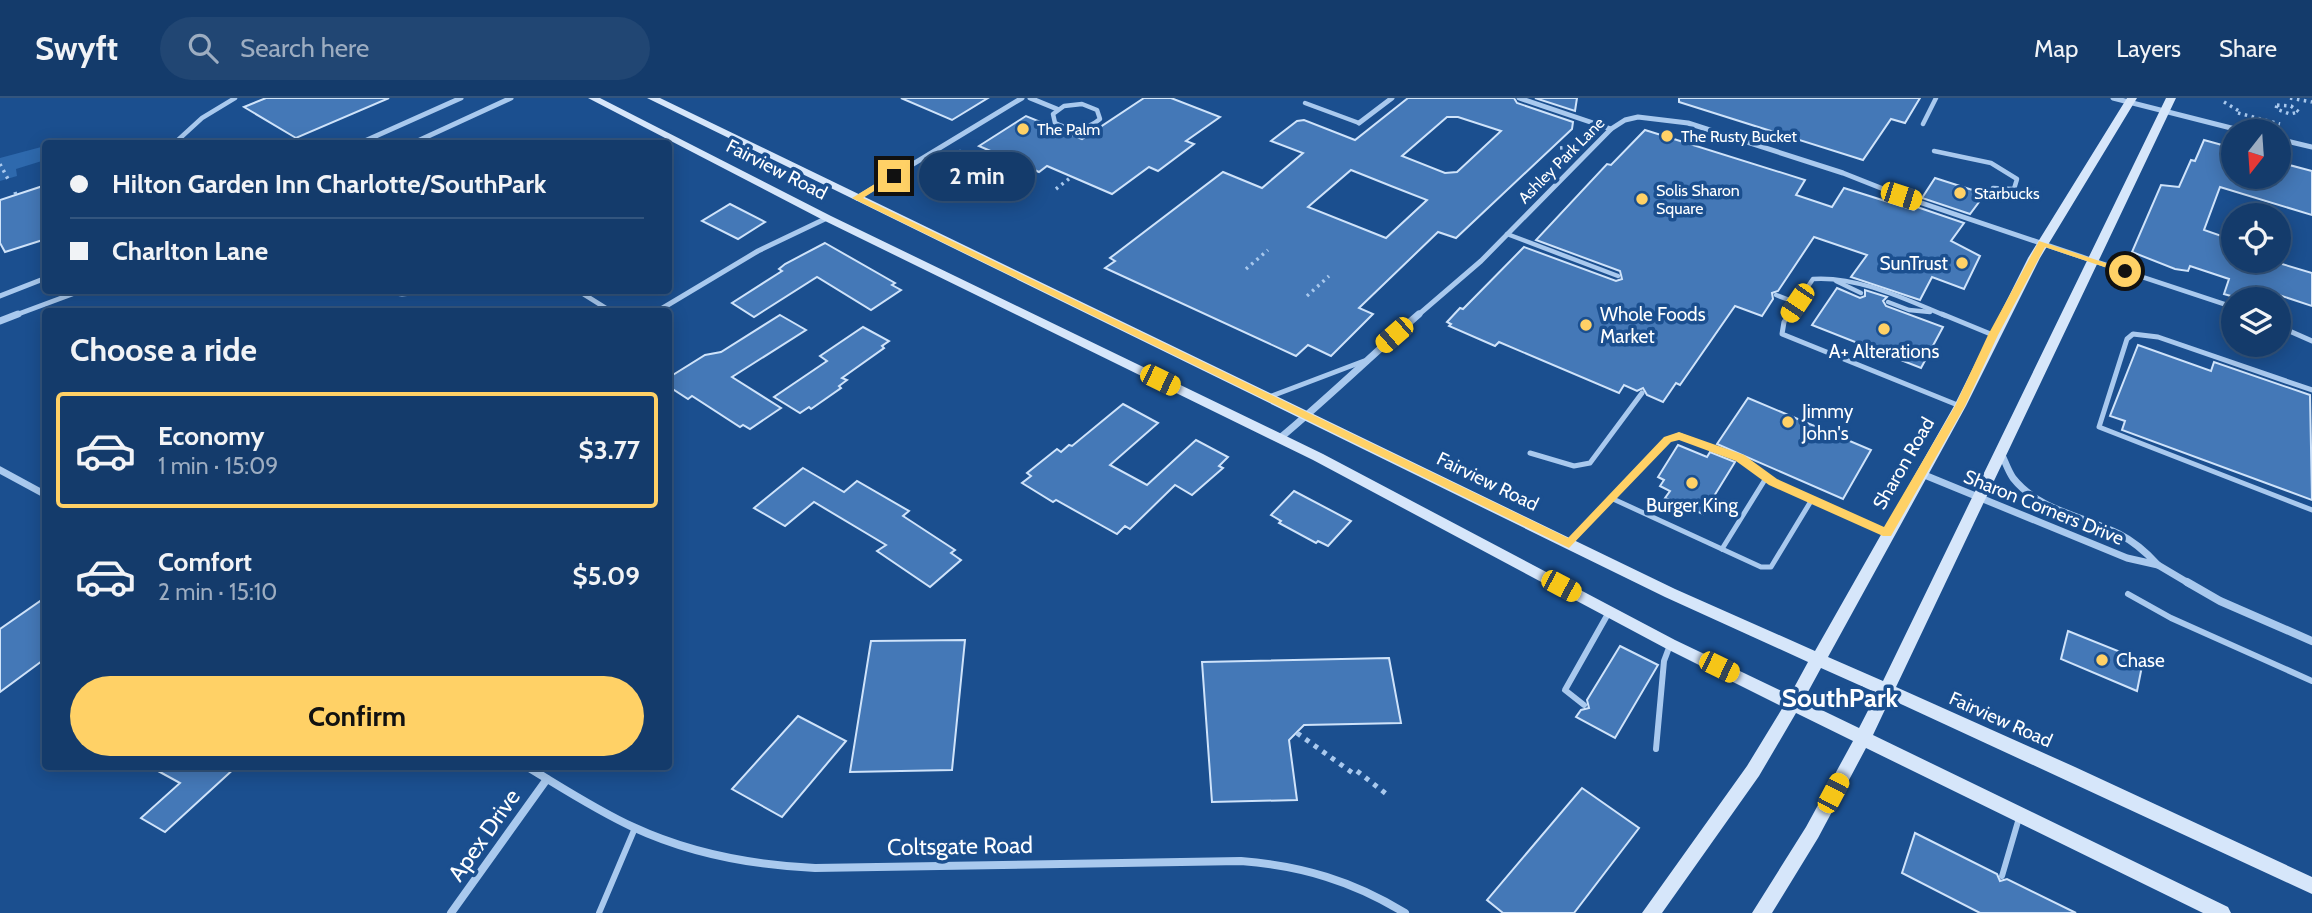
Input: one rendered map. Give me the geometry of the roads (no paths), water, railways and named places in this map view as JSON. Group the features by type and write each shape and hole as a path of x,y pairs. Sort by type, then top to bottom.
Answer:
{"main road":[{"name":"Fairview Road","path":"593,98 827,218 1280,438 1670,644 2222,913"},
{"name":"Fairview Road","path":"652,98 1569,544 2312,886"},
{"path":"1761,913 1809,837 1862,738 2171,98"},
{"name":"Sharon Road","path":"1651,913 1753,771 1793,704 1960,406 1993,335 2043,243 2131,100"}],"street":[{"path":"367,140 461,98"},
{"path":"420,140 511,98"},
{"path":"857,198 1022,98"},
{"path":"1030,98 1057,109"},
{"path":"1359,123 1392,98"},
{"path":"1519,98 1611,129"},
{"path":"2113,98 2131,100 2164,112 2221,126"},
{"name":"Ashley Park Lane","path":"1280,438 1480,261 1611,129 1625,120 1638,117 1688,124 1843,173 1901,196 2091,260"},
{"path":"2291,142 2312,147"},
{"path":"663,308 758,251 827,218"},
{"path":"0,296 42,280"},
{"path":"0,321 72,294"},
{"path":"583,294 606,308"},
{"name":"Sharon Corners Drive","path":"2000,452 2007,471 2033,496 2129,539 2146,550 2158,565"},
{"path":"0,470 42,493"},
{"name":"Sharon Corners Drive","path":"1921,474 2127,558 2158,565 2220,601 2312,641"},
{"name":"Coltsgate Road","path":"532,770 635,828 697,852 784,867 1241,861 1286,863 1331,874 1375,893 1405,913"},
{"name":"Apex Drive","path":"451,913 547,779"}],"lane":[{"path":"178,140 185,131 234,98"},
{"path":"1923,124 1936,98"},
{"path":"1305,103 1359,123"},
{"path":"1073,104 1091,106 1097,110 1100,119 1089,127 1070,129 1055,123 1052,114 1057,109 1073,104"},
{"path":"1934,151 1960,154 2008,170 2017,179 2014,189 1993,188"},
{"path":"1507,234 1618,276"},
{"path":"2091,260 2221,303"},
{"path":"1960,406 1782,334 1784,323 1813,279 1820,277 1854,282 1993,335"},
{"path":"1833,279 1861,293"},
{"path":"1776,295 1797,303"},
{"path":"1888,303 1909,310 1933,313"},
{"path":"2291,332 2312,341"},
{"path":"2312,390 2158,337 2133,334 2127,339 2099,428 2312,510"},
{"path":"1268,397 1364,361"},
{"path":"1530,453 1574,466 1590,463 1642,393"},
{"path":"1569,544 1668,440 1679,435 1740,458 1766,478 1811,502 1887,533"},
{"path":"1721,549 1766,478"},
{"path":"1611,498 1761,567 1771,567 1811,502"},
{"path":"2128,594 2171,618 2312,681"},
{"path":"1584,705 1564,690 1609,612"},
{"path":"1656,749 1664,661 1670,644"},
{"path":"2002,877 2020,815"},
{"path":"599,913 635,828"}],"place":[{"name":"The Palm","path":"1023,129"},
{"name":"The Rusty Bucket","path":"1667,136"},
{"name":"Starbucks","path":"1960,193"},
{"name":"Solis Sharon Square","path":"1642,199"},
{"name":"SunTrust","path":"1962,263"},
{"name":"Whole Foods Market","path":"1586,325"},
{"name":"A+ Alterations","path":"1884,329"},
{"name":"Jimmy John's","path":"1788,422"},
{"name":"Burger King","path":"1692,483"},
{"name":"Chase","path":"2102,660"}],"district":[{"name":"SouthPark","path":"1840,698"}]}
